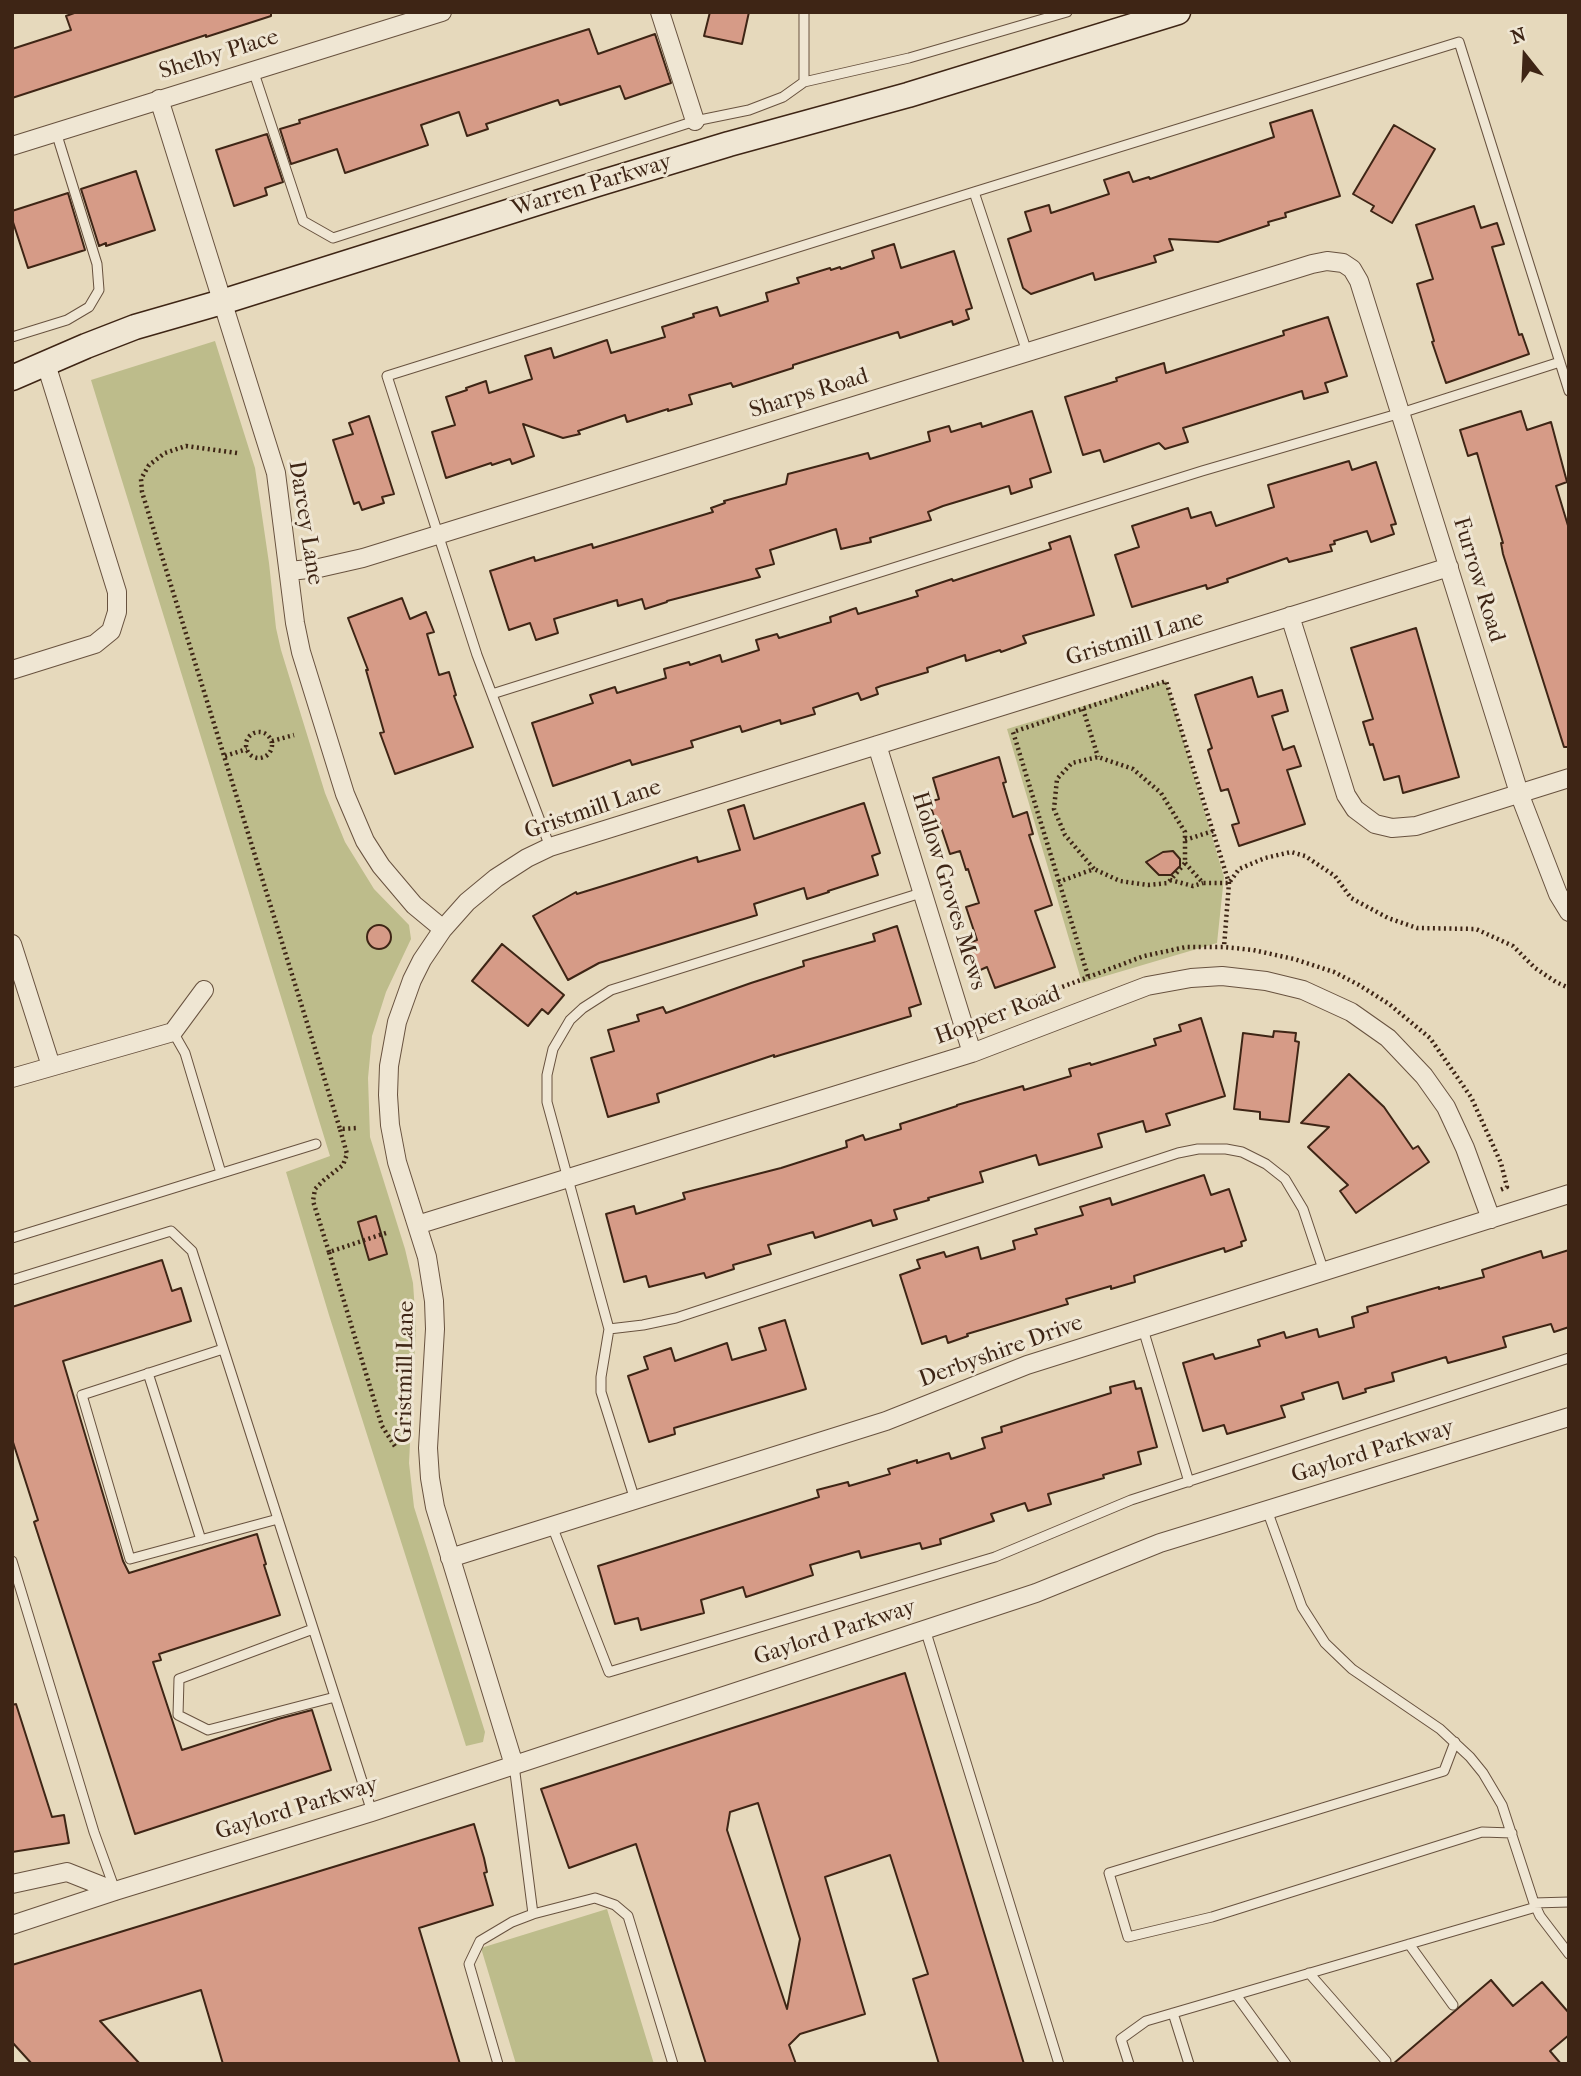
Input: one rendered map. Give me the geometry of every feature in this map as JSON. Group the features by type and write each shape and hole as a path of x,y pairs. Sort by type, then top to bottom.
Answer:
{"main road":[{"name":"Warren Parkway","path":"12,378 135,327 729,144 908,95 1178,12"}],"street":[{"name":"Shelby Place","path":"12,146 442,12"},
{"path":"660,12 695,121"},
{"name":"Darcey Lane","path":"159,99 276,473 295,623 353,814 365,841 389,877 414,905 443,929"},
{"name":"Sharps Road","path":"289,571 342,564 438,536 1312,264 1326,261 1343,263"},
{"name":"Furrow Road","path":"1343,263 1352,269 1359,281 1519,793 1558,894 1569,912"},
{"path":"12,670 95,644 111,631 117,612 117,592 46,364"},
{"name":"Gristmill Lane","path":"514,1765 435,1507 428,1448 435,1329 434,1300 429,1264 392,1140 388,1095 393,1036 404,1001 422,960 443,929 467,902 496,878 550,846 1449,567"},
{"path":"1290,616 1343,788 1349,801 1363,816 1381,826 1402,829 1569,778"},
{"name":"Hollow Groves Mews","path":"877,744 972,1053"},
{"path":"12,944 51,1066"},
{"name":"Hopper Road","path":"418,1225 972,1053 1125,993 1169,981 1222,976 1281,984 1324,999 1351,1012 1376,1029 1404,1054 1446,1107 1461,1137 1491,1219"},
{"path":"12,1078 173,1032 204,990"},
{"name":"Derbyshire Drive","path":"450,1558 886,1421 1027,1365 1569,1194"},
{"name":"Gaylord Parkway","path":"12,1925 372,1812 1036,1593 1160,1543 1569,1417"},
{"path":"12,1884 67,1872 115,1891"}],"lane":[{"path":"804,12 804,82"},
{"path":"253,70 303,221 333,238 695,121 749,110 783,97 804,82 909,58 1067,12"},
{"path":"550,846 477,655 387,376 1459,42 1569,391"},
{"path":"12,337 67,320 89,307 99,290 97,264 56,132"},
{"path":"974,192 1027,352"},
{"path":"492,694 1202,471 1401,413 1560,362"},
{"path":"635,1500 601,1392 609,1329 570,1178 547,1102 548,1061 560,1035 570,1020 583,1008 626,984 922,893"},
{"path":"173,1032 185,1053 221,1173"},
{"path":"12,1238 316,1144"},
{"path":"609,1329 676,1318 1178,1153 1198,1149 1242,1152 1266,1164 1284,1179 1303,1209 1324,1272"},
{"path":"12,1280 171,1231 192,1251 372,1812"},
{"path":"1143,1329 1189,1482"},
{"path":"223,1349 82,1395 130,1559 278,1520"},
{"path":"552,1526 609,1672 995,1557 1131,1500 1569,1357"},
{"path":"148,1373 201,1540"},
{"path":"1267,1510 1302,1607 1325,1643 1352,1669 1440,1729 1483,1773 1494,1789 1512,1833 1535,1905 1569,1954"},
{"path":"12,1561 94,1832 115,1891"},
{"path":"313,1629 179,1679 178,1715 208,1730 335,1697"},
{"path":"925,1629 1059,2064"},
{"path":"1455,1742 1444,1771 1109,1873 1128,1937 1212,1917 1482,1832 1512,1833"},
{"path":"514,1765 533,1914"},
{"path":"498,2064 469,1964 480,1941 512,1922 533,1914 595,1898 615,1905 628,1916 673,2064"},
{"path":"1129,2064 1121,2039 1146,2021 1535,1905 1569,1902"},
{"path":"1409,1944 1453,2005"},
{"path":"1309,1973 1387,2061"},
{"path":"1236,1994 1286,2064"},
{"path":"1173,2013 1189,2064"}],"path":[{"path":"237,453 186,446 165,453 149,465 141,479 142,492 347,1154 342,1165 315,1189 313,1201 382,1426 396,1448"},
{"path":"1088,976 1013,732 1166,681 1229,883 1224,947"},
{"path":"1083,709 1098,757"},
{"path":"255,733 267,734 272,741 271,750 265,757 252,756 247,749 247,741 255,733"},
{"path":"272,741 294,735"},
{"path":"225,756 247,749"},
{"path":"1098,757 1133,769 1161,793 1185,832 1185,863 1168,883 1148,886 1120,881 1094,869 1065,835 1054,809 1057,779 1072,763 1098,757"},
{"path":"1185,840 1213,831"},
{"path":"1229,883 1239,869 1265,858 1291,852 1305,856 1335,876 1351,898 1388,918 1417,928 1476,929 1513,946 1535,968 1569,988"},
{"path":"1185,863 1203,883"},
{"path":"1058,882 1094,869"},
{"path":"1170,880 1193,886 1203,883 1229,883"},
{"path":"964,1024 1144,956 1186,947 1253,950 1334,972 1389,1004 1430,1038 1471,1097 1501,1164 1507,1186 1483,1195"},
{"path":"340,1129 357,1128"},
{"path":"329,1252 386,1233"}],"shaded area":[{"path":"215,341 255,468 281,650 325,793 345,842 374,889 409,925 411,939 386,992 372,1036 368,1078 370,1137 413,1283 416,1326 409,1463 414,1507 485,1732 483,1742 466,1746 286,1172 330,1156 91,380"},
{"path":"1166,681 1224,877 1217,943 1082,983 1007,729"},
{"path":"607,1909 654,2064 516,2064 481,1948"}],"building":[{"path":"77,12 271,12 271,16 12,98 12,49 71,30 66,16"},
{"path":"710,12 749,12 742,44 704,36"},
{"path":"589,29 598,54 655,34 671,83 625,99 620,86 560,105 558,100 486,124 488,129 467,136 459,112 421,125 428,145 345,173 337,149 291,164 280,129 300,123 299,120"},
{"path":"1312,110 1340,196 1285,213 1286,217 1268,222 1269,225 1218,242 1169,239 1173,250 1154,256 1156,262 1095,280 1093,273 1031,294 1023,288 1008,239 1031,231 1025,212 1049,205 1051,213 1109,194 1104,180 1129,172 1133,182 1149,177 1150,179 1274,137 1270,123"},
{"path":"1394,125 1435,149 1392,223 1371,211 1374,206 1353,194"},
{"path":"267,134 283,182 265,188 267,195 234,206 216,150"},
{"path":"136,171 155,230 99,246 81,189"},
{"path":"68,193 85,250 28,268 12,219 12,211"},
{"path":"1474,206 1481,228 1497,223 1504,244 1492,247 1519,335 1522,334 1529,354 1446,383 1417,284 1433,279 1416,225"},
{"path":"894,244 901,268 954,251 972,308 966,310 969,319 953,325 952,321 900,338 898,332 733,387 731,383 689,395 692,404 627,422 625,415 578,431 580,434 563,438 523,424 534,456 512,464 510,459 492,465 491,463 446,478 432,432 455,425 446,397 486,381 489,393 532,379 525,356 551,348 554,358 607,340 611,353 665,337 662,327 694,317 693,314 717,307 720,316 768,301 766,293 799,283 797,278 830,268 841,269 874,258 872,251"},
{"path":"1328,317 1347,376 1325,383 1328,392 1304,399 1302,391 1183,428 1188,442 1165,449 1159,443 1104,462 1100,450 1083,455 1065,397 1164,363 1166,373 1284,335 1283,331"},
{"path":"1032,411 1051,472 1030,479 1032,487 1011,494 1009,486 943,506 928,512 931,520 870,538 871,542 841,549 836,529 770,550 774,564 756,569 760,577 645,609 642,599 618,606 617,600 554,619 558,633 536,640 530,623 509,630 490,571 534,557 535,561 592,544 593,548 713,512 711,508 725,503 724,501 786,484 788,474 868,453 870,459 930,441 928,432 949,426 951,432 981,423 982,427"},
{"path":"1521,411 1527,430 1551,422 1567,482 1556,486 1569,529 1569,747 1564,747 1503,554 1503,543 1477,453 1468,456 1460,430"},
{"path":"369,416 394,494 382,497 384,503 362,510 359,502 354,504 333,440 353,434 349,423"},
{"path":"1349,461 1352,470 1376,462 1396,524 1391,525 1394,534 1371,542 1367,531 1334,541 1335,544 1330,545 1332,551 1289,562 1287,558 1207,589 1206,585 1132,607 1115,555 1139,547 1132,526 1188,508 1191,518 1211,512 1216,526 1274,507 1268,485"},
{"path":"1070,536 1094,615 1023,636 1026,643 1001,652 1000,650 966,661 965,655 927,668 928,672 876,688 878,694 861,700 858,693 813,708 815,714 781,724 780,720 742,732 740,726 691,741 693,747 632,765 630,760 553,786 532,723 593,703 590,695 615,687 617,693 666,678 664,669 689,662 690,665 720,655 722,662 759,650 756,640 777,634 779,638 831,622 830,617 856,608 858,614 918,596 916,591 1051,549 1049,543"},
{"path":"402,598 410,619 426,612 434,632 427,634 439,675 449,672 456,695 454,696 473,747 395,774 380,733 384,732 368,670 348,618"},
{"path":"1416,628 1459,777 1403,793 1399,776 1384,780 1373,744 1370,745 1363,722 1373,719 1351,648"},
{"path":"1252,677 1258,697 1282,690 1288,711 1272,716 1283,750 1294,746 1301,766 1287,770 1305,824 1239,846 1232,825 1239,823 1228,789 1221,791 1208,750 1212,748 1195,695"},
{"path":"999,757 1013,817 1027,812 1033,834 1029,835 1052,905 1035,911 1055,967 995,988 987,967 978,971 968,943 977,940 966,907 979,903 968,869 966,870 960,851 950,854 939,821 936,822 929,802 939,799 933,778"},
{"path":"864,803 880,853 872,856 878,875 829,892 807,899 804,888 754,904 757,915 599,963 568,980 533,916 576,892 577,894 697,857 698,862 740,850 728,810 744,805 754,839"},
{"path":"1173,851 1180,859 1180,866 1171,875 1159,875 1146,862 1163,852"},
{"path":"379,925 388,928 391,937 388,946 379,949 370,946 367,937 370,928"},
{"path":"897,926 921,1004 909,1008 911,1016 774,1055 657,1094 659,1102 608,1117 591,1058 614,1051 608,1030 639,1021 637,1015 663,1007 666,1013 804,966 803,961 875,941 873,934"},
{"path":"502,944 564,995 548,1014 542,1009 528,1026 472,981"},
{"path":"1201,1018 1225,1096 1166,1114 1170,1125 1146,1132 1143,1121 1098,1134 1102,1147 1039,1165 1036,1155 980,1172 983,1182 894,1210 897,1219 873,1226 871,1220 815,1238 813,1232 768,1245 771,1254 733,1265 734,1269 706,1278 704,1273 649,1287 646,1276 624,1282 606,1214 634,1206 636,1214 685,1199 683,1193 781,1168 847,1147 846,1141 863,1135 865,1140 901,1129 900,1124 957,1105 1023,1086 1024,1090 1071,1076 1069,1069 1156,1045 1154,1039 1181,1031 1179,1025"},
{"path":"1274,1031 1296,1033 1295,1041 1299,1042 1289,1122 1260,1119 1260,1112 1234,1109 1243,1033 1273,1037"},
{"path":"1349,1074 1384,1107 1413,1149 1418,1146 1429,1162 1356,1213 1340,1191 1348,1185 1308,1147 1329,1127 1301,1123"},
{"path":"1204,1175 1211,1195 1229,1189 1246,1240 1241,1242 1242,1246 1225,1252 1224,1248 1134,1276 1135,1282 1066,1299 1068,1304 967,1334 968,1336 948,1343 946,1336 922,1344 900,1275 920,1268 917,1260 944,1252 946,1257 978,1247 981,1259 1015,1249 1013,1241 1037,1234 1035,1229 1083,1215 1080,1207 1110,1198 1112,1205"},
{"path":"376,1216 387,1254 369,1260 358,1222"},
{"path":"1569,1250 1569,1327 1554,1332 1551,1324 1503,1337 1506,1347 1448,1363 1446,1357 1392,1373 1394,1381 1365,1389 1366,1392 1343,1399 1338,1382 1302,1393 1304,1399 1281,1406 1285,1417 1227,1434 1224,1425 1203,1431 1183,1363 1213,1354 1215,1359 1260,1346 1258,1340 1284,1332 1286,1338 1317,1329 1319,1337 1354,1327 1352,1317 1368,1312 1367,1307 1484,1277 1482,1270 1541,1251 1543,1258"},
{"path":"162,1260 172,1291 181,1288 191,1321 63,1361 123,1561 129,1573 257,1534 280,1615 159,1654 161,1660 153,1662 182,1750 312,1710 331,1770 135,1834 34,1522 38,1520 12,1439 12,1307"},
{"path":"785,1320 806,1389 674,1428 675,1434 649,1442 628,1376 648,1369 644,1357 671,1348 675,1361 727,1343 732,1360 766,1350 759,1328"},
{"path":"1134,1381 1136,1389 1141,1388 1157,1447 1138,1452 1141,1464 1048,1494 1051,1504 1028,1511 1025,1503 991,1514 994,1521 940,1539 941,1544 922,1549 920,1543 861,1558 859,1551 810,1565 813,1575 746,1597 743,1587 701,1600 704,1613 641,1630 638,1618 615,1624 598,1566 819,1497 817,1490 848,1482 849,1486 890,1474 888,1469 917,1460 917,1463 949,1453 951,1459 985,1448 982,1438 1002,1432 1001,1427 1111,1393 1110,1387"},
{"path":"905,1673 1024,2064 939,2064 913,1979 928,1974 890,1855 825,1877 865,2014 800,2034 789,2045 796,2064 706,2064 636,1844 569,1868 541,1789","holes":["758,1803 800,1939 787,2009 727,1830 730,1812"]},
{"path":"16,1704 52,1817 64,1815 69,1843 12,1852 12,1705"},
{"path":"474,1824 493,1905 419,1928 460,2064 223,2064 201,1990 100,2021 140,2064 32,2064 12,2042 12,1965"},
{"path":"1491,1980 1513,2006 1542,1982 1569,2013 1569,2035 1550,2051 1561,2064 1393,2064"}]}
